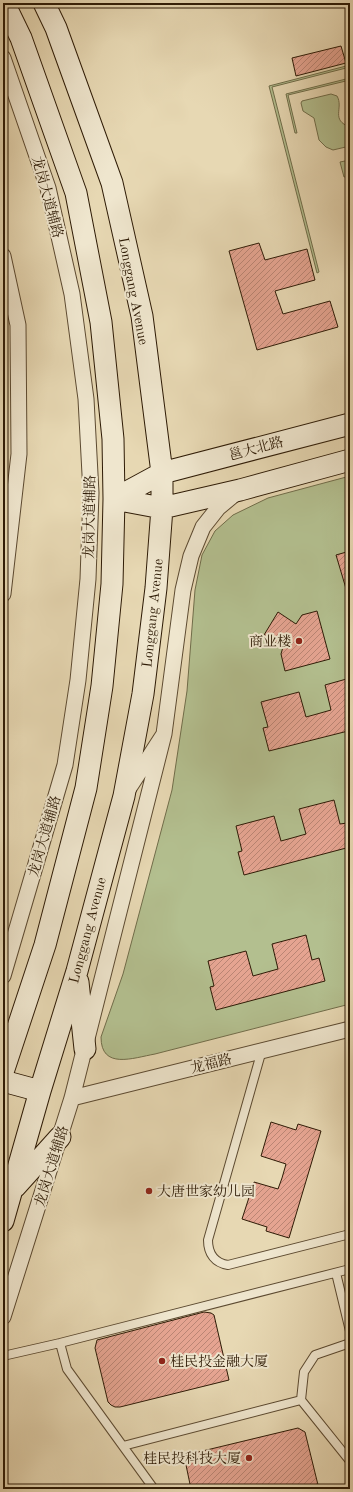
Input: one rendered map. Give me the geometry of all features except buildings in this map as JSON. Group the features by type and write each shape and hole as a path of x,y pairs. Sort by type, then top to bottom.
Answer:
{"main road":[{"path":"3,1072 45,945 86,788 102,686 112,584 114,499 113,439 101,322 76,193 22,38 4,3"},
{"name":"Longgang Avenue","path":"3,1221 40,1090 76,971 124,796 143,694 156,588 162,508 162,473 142,316 112,183 56,28 44,3"},
{"name":"邕大北路","path":"114,499 162,473 350,424"},
{"path":"114,499 162,508 240,490 350,460"},
{"path":"76,971 84,1049"},
{"path":"3,1080 40,1090"},
{"path":"12,1190 60,1137"}],"street":[{"name":"龙岗大道辅路","path":"3,58 48,188 72,294 86,399 91,493 88,579 79,673 65,765 3,976"},
{"path":"3,256 18,325 19,446 3,594"},
{"name":"龙岗大道辅路","path":"3,1318 72,1098 164,734 183,590 191,556 203,527 218,508 240,490"},
{"name":"龙岗大道辅路","path":"124,796 164,734"},
{"name":"龙福路","path":"72,1098 350,1029"}],"lane":[{"path":"262,1050 208,1240 208,1245 214,1259 220,1264 228,1265 350,1234"},
{"path":"3,1356 60,1343 350,1269"},
{"path":"336,1273 350,1331"},
{"path":"60,1343 67,1369 154,1489"},
{"path":"350,1343 315,1355 304,1372 301,1400 350,1461"},
{"path":"123,1446 301,1400"}],"green space":[{"path":"350,65 350,67 272,87 319,272 317,273 269,86"},
{"path":"350,78 350,80 288,95 297,133 295,133 286,94"},
{"path":"331,94 337,96 339,100 339,117 341,121 350,127 350,146 333,150 326,147 319,140 314,118 303,111 301,103 302,101"},
{"path":"350,160 350,176 344,177 340,162"},
{"path":"350,476 350,1004 155,1054 128,1059 112,1058 106,1054 102,1047 101,1037 123,974 172,790 187,691 195,590 202,555 215,531 233,515 268,498"}],"place":[{"name":"商业楼","path":"299,641"},
{"name":"大唐世家幼儿园","path":"149,1191"},
{"name":"桂民投金融大厦","path":"162,1361"},
{"name":"桂民投科技大厦","path":"249,1458"}]}
